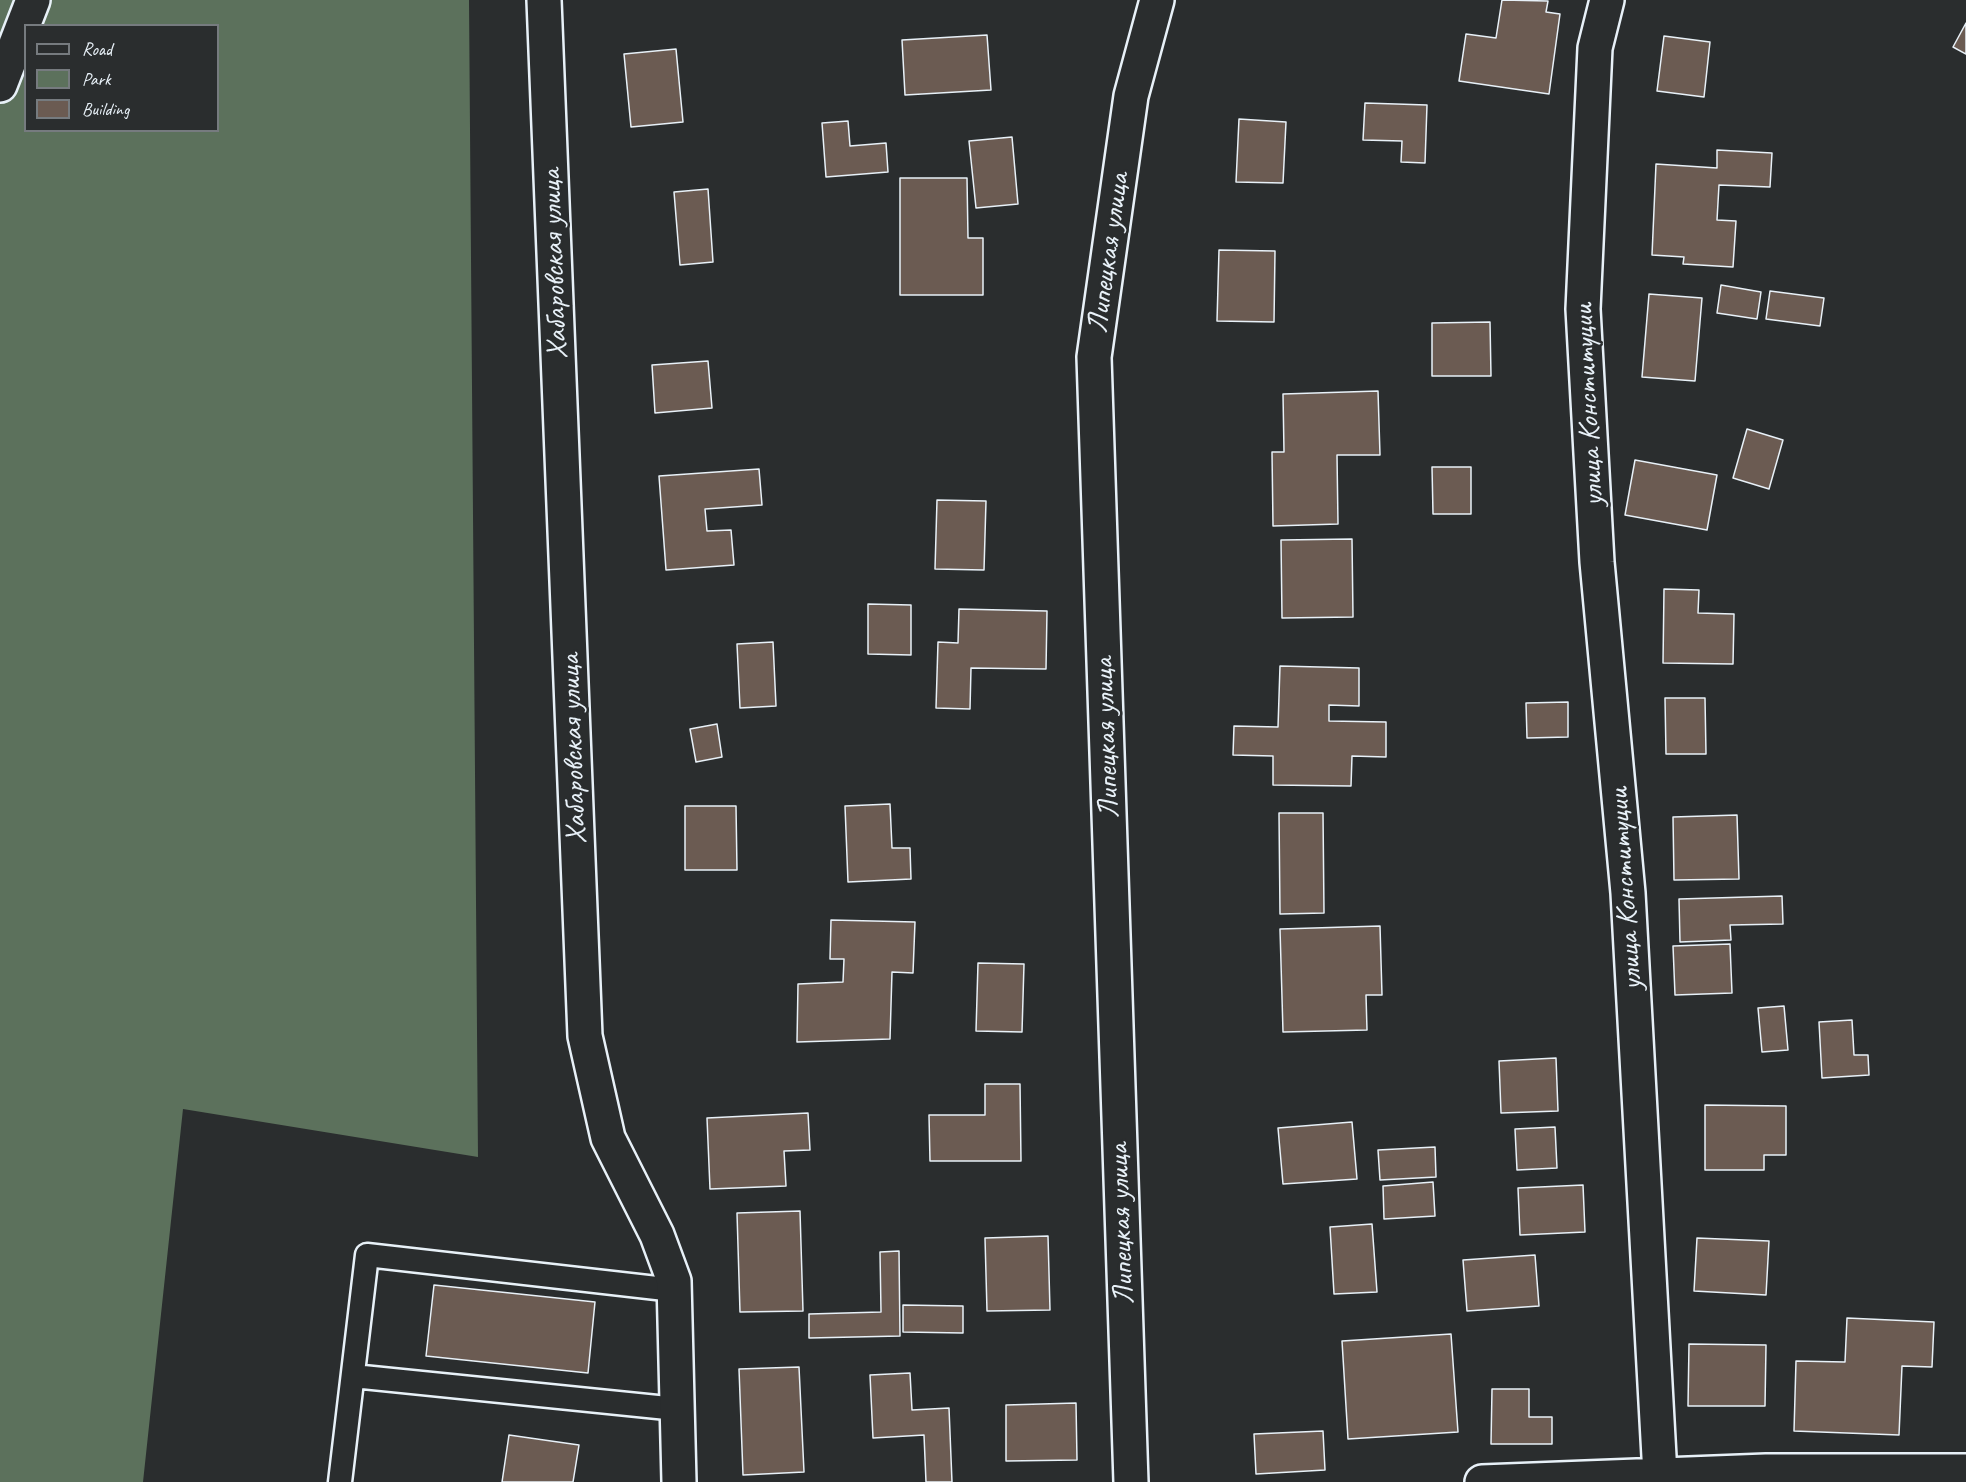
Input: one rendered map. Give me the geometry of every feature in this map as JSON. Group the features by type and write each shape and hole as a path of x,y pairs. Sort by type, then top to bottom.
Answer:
{"street":[{"path":"0,85 33,0"},
{"name":"Хабаровская улица","path":"543,0 585,1036 608,1138 657,1235 674,1281 679,1482"},
{"name":"Липецкая улица","path":"1131,1482 1094,357 1131,96 1157,0"},
{"name":"улица Конституции","path":"1608,0 1595,48 1583,309 1597,562 1628,893 1660,1475"},
{"path":"1482,1482 1766,1471 1966,1471"}],"lane":[{"path":"340,1482 367,1255 674,1290"},
{"path":"353,1376 677,1409"}],"green space":[{"path":"0,0 469,0 478,1157 183,1109 143,1482 0,1482"}],"building":[{"path":"1502,0 1548,1 1546,12 1560,14 1549,94 1459,81 1466,34 1496,38"},
{"path":"1966,23 1966,54 1953,47"},
{"path":"987,35 991,90 905,95 902,40"},
{"path":"1664,36 1710,42 1704,97 1657,91"},
{"path":"676,49 683,122 631,127 624,54"},
{"path":"1365,103 1427,105 1425,163 1401,162 1402,141 1363,140"},
{"path":"1239,119 1286,122 1283,183 1236,182"},
{"path":"848,121 850,146 886,143 888,172 826,177 822,123"},
{"path":"1012,137 1018,204 976,208 969,141"},
{"path":"1717,150 1772,153 1770,187 1719,185 1717,220 1736,221 1733,267 1683,264 1684,257 1652,255 1656,164 1717,168"},
{"path":"900,178 967,178 968,238 983,238 983,295 900,295"},
{"path":"708,189 713,262 680,265 674,192"},
{"path":"1219,250 1275,251 1274,322 1217,321"},
{"path":"1721,285 1761,292 1757,319 1717,313"},
{"path":"1770,291 1824,298 1820,326 1766,319"},
{"path":"1649,294 1702,298 1695,381 1642,377"},
{"path":"1490,322 1491,376 1432,376 1432,323"},
{"path":"708,361 712,408 655,413 652,365"},
{"path":"1378,391 1380,455 1337,455 1338,524 1273,526 1272,452 1284,452 1283,394"},
{"path":"1747,429 1783,440 1769,489 1733,478"},
{"path":"1635,460 1717,475 1707,530 1625,515"},
{"path":"1432,467 1471,467 1471,514 1433,514"},
{"path":"759,469 762,505 705,509 707,531 731,530 734,565 666,570 659,476"},
{"path":"937,500 986,501 984,570 935,569"},
{"path":"1352,539 1353,617 1282,618 1281,540"},
{"path":"1664,589 1699,590 1698,613 1734,614 1733,664 1663,663"},
{"path":"868,604 911,605 911,655 868,654"},
{"path":"959,609 1047,611 1046,669 971,668 970,709 936,708 938,642 958,643"},
{"path":"773,642 776,706 740,708 737,644"},
{"path":"1280,666 1359,668 1359,706 1329,705 1329,721 1386,722 1386,757 1352,756 1351,786 1273,785 1273,756 1233,755 1234,726 1278,727"},
{"path":"1665,698 1705,698 1706,754 1666,754"},
{"path":"1568,702 1568,737 1527,738 1526,703"},
{"path":"717,724 722,757 696,762 690,729"},
{"path":"890,804 892,848 910,848 911,879 848,882 845,806"},
{"path":"685,806 736,806 737,870 685,870"},
{"path":"1279,813 1323,813 1324,913 1280,914"},
{"path":"1737,815 1739,879 1674,880 1673,817"},
{"path":"1782,896 1783,924 1730,925 1731,940 1680,942 1679,899"},
{"path":"831,920 915,922 913,973 892,972 890,1039 797,1042 798,984 843,982 844,959 830,959"},
{"path":"1380,926 1382,995 1366,995 1367,1030 1283,1032 1280,929"},
{"path":"1730,944 1732,993 1675,995 1673,946"},
{"path":"978,963 1024,964 1022,1032 976,1031"},
{"path":"1784,1006 1788,1050 1762,1052 1758,1008"},
{"path":"1852,1020 1854,1055 1868,1055 1869,1075 1822,1078 1819,1022"},
{"path":"1556,1058 1558,1111 1501,1113 1499,1061"},
{"path":"985,1084 1020,1084 1021,1161 930,1161 929,1115 985,1115"},
{"path":"1705,1105 1786,1106 1786,1155 1764,1155 1764,1170 1705,1170"},
{"path":"808,1113 810,1150 784,1151 786,1186 710,1189 707,1118"},
{"path":"1352,1122 1357,1179 1283,1184 1278,1128"},
{"path":"1555,1127 1557,1168 1517,1170 1515,1129"},
{"path":"1435,1147 1436,1177 1380,1180 1378,1150"},
{"path":"1433,1182 1435,1216 1384,1219 1383,1186"},
{"path":"1583,1185 1585,1232 1520,1235 1518,1188"},
{"path":"800,1211 803,1311 740,1312 737,1213"},
{"path":"1372,1224 1377,1292 1334,1294 1330,1227"},
{"path":"1048,1236 1050,1310 987,1311 985,1238"},
{"path":"1697,1238 1769,1241 1766,1295 1694,1291"},
{"path":"899,1251 900,1336 809,1338 809,1314 881,1312 880,1252"},
{"path":"1535,1255 1539,1306 1467,1311 1463,1260"},
{"path":"434,1285 595,1302 588,1373 426,1356"},
{"path":"903,1305 963,1306 963,1333 903,1332"},
{"path":"1847,1318 1934,1322 1932,1367 1902,1366 1899,1435 1794,1431 1796,1361 1845,1362"},
{"path":"1451,1334 1458,1432 1348,1439 1342,1341"},
{"path":"1689,1344 1766,1345 1765,1406 1688,1406"},
{"path":"799,1367 804,1472 743,1475 739,1369"},
{"path":"910,1373 912,1410 949,1408 952,1482 926,1482 924,1435 873,1438 870,1375"},
{"path":"1492,1389 1529,1389 1529,1417 1552,1417 1552,1444 1491,1444"},
{"path":"1076,1403 1077,1460 1006,1461 1006,1405"},
{"path":"1323,1431 1325,1470 1256,1474 1254,1434"},
{"path":"509,1435 579,1445 573,1482 502,1482"}]}
